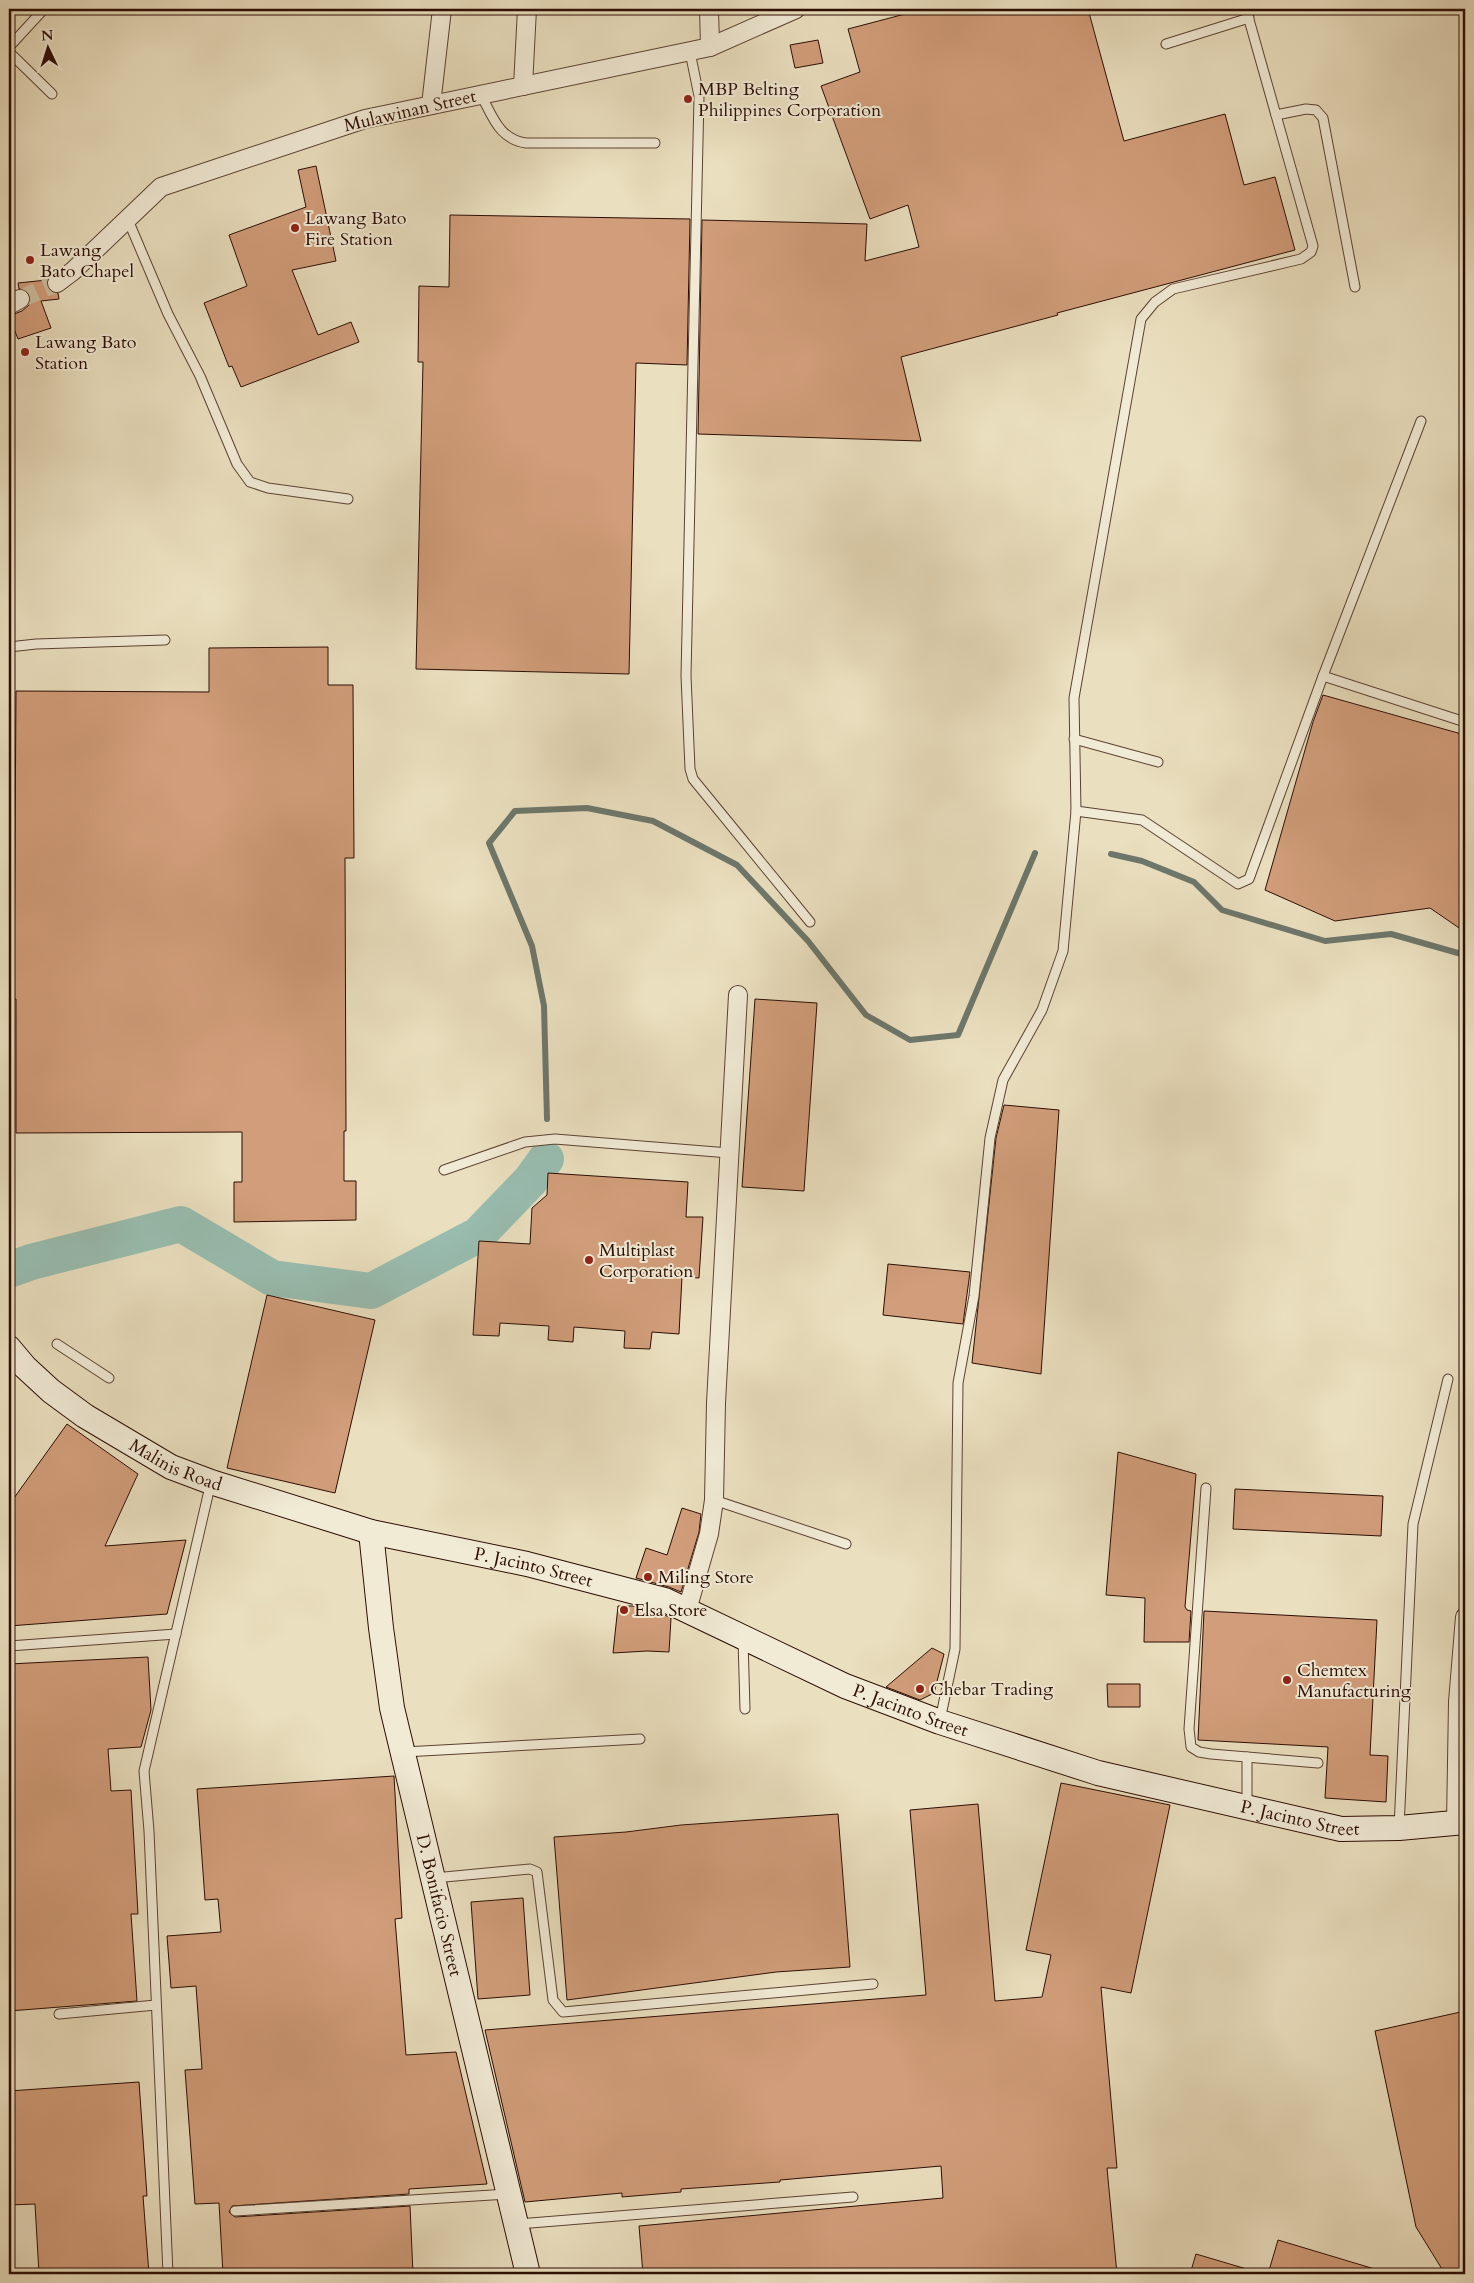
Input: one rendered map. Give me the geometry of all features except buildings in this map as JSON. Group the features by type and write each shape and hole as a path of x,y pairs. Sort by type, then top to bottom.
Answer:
{"main road":[{"name":"Malinis Road","path":"9,1348 24,1367 44,1385 85,1416 171,1467 211,1482 371,1532"},
{"name":"P. Jacinto Street","path":"371,1532 527,1564 665,1600 845,1686 940,1722 1098,1773 1341,1829 1399,1828 1461,1822"},
{"name":"D. Bonifacio Street","path":"371,1532 386,1670 402,1752 528,2274"}],"street":[{"path":"432,105 442,9"},
{"path":"523,86 527,9"},
{"path":"708,9 710,47"},
{"name":"Mulawinan Street","path":"57,283 74,271 161,187 364,119 710,47 796,9"},
{"path":"687,1610 709,1534 714,1500 716,1403 738,995"},
{"path":"1461,1822 1458,1702 1465,1617"}],"lane":[{"path":"9,47 44,9"},
{"path":"940,1722 955,1649 958,1382 974,1296 990,1138 1002,1080 1042,1010 1063,951 1076,810 1074,698 1141,319 1155,302 1173,289 1301,259 1311,252 1313,246 1246,9"},
{"path":"1166,44 1250,18"},
{"path":"9,52 52,94"},
{"path":"690,52 699,96 686,676 690,769 693,779 810,922"},
{"path":"481,95 496,123 504,134 514,141 526,143 655,143"},
{"path":"1276,115 1306,109 1316,110 1323,118 1355,286"},
{"path":"128,220 168,314 200,376 237,464 250,482 268,488 348,499"},
{"path":"1076,810 1142,820 1238,884 1245,883 1249,879 1322,676 1421,421"},
{"path":"9,646 165,640"},
{"path":"1322,676 1465,722"},
{"path":"1074,739 1158,762"},
{"path":"444,1170 525,1142 555,1139 729,1153"},
{"path":"57,1344 109,1378"},
{"path":"1399,1828 1413,1524 1448,1379"},
{"path":"168,2274 150,1841 144,1771 211,1482"},
{"path":"1206,1488 1188,1738 1191,1747 1199,1752 1318,1763"},
{"path":"714,1500 846,1544"},
{"path":"9,1646 176,1634"},
{"path":"743,1637 744,1710"},
{"path":"402,1752 640,1738"},
{"path":"1247,1757 1247,1808"},
{"path":"432,1878 530,1870 537,1872 553,2000 562,2012 873,1984"},
{"path":"59,2014 156,2005"},
{"path":"235,2211 508,2194"},
{"path":"515,2224 853,2197"}],"waterway":[{"path":"547,1119 544,1006 532,946 489,843 515,811 587,808 653,821 737,865 808,941 866,1015 910,1040 958,1035 1035,853"},
{"path":"1111,854 1142,861 1194,882 1222,910 1325,941 1391,934 1465,955"},
{"path":"9,1270 31,1262 181,1224 272,1278 371,1291 478,1235 530,1181 546,1159"}],"tunnel":[{"path":"20,299 57,283"}],"place":[{"name":"MBP Belting Philippines Corporation","path":"688,99"},
{"name":"Lawang Bato Fire Station","path":"295,228"},
{"name":"Lawang Bato Chapel","path":"30,260"},
{"name":"Lawang Bato Station","path":"25,352"},
{"name":"Multiplast Corporation","path":"589,1260"},
{"name":"Miling Store","path":"648,1577"},
{"name":"Elsa Store","path":"624,1610"},
{"name":"Chemtex Manufacturing","path":"1287,1680"},
{"name":"Chebar Trading","path":"920,1689"}]}
